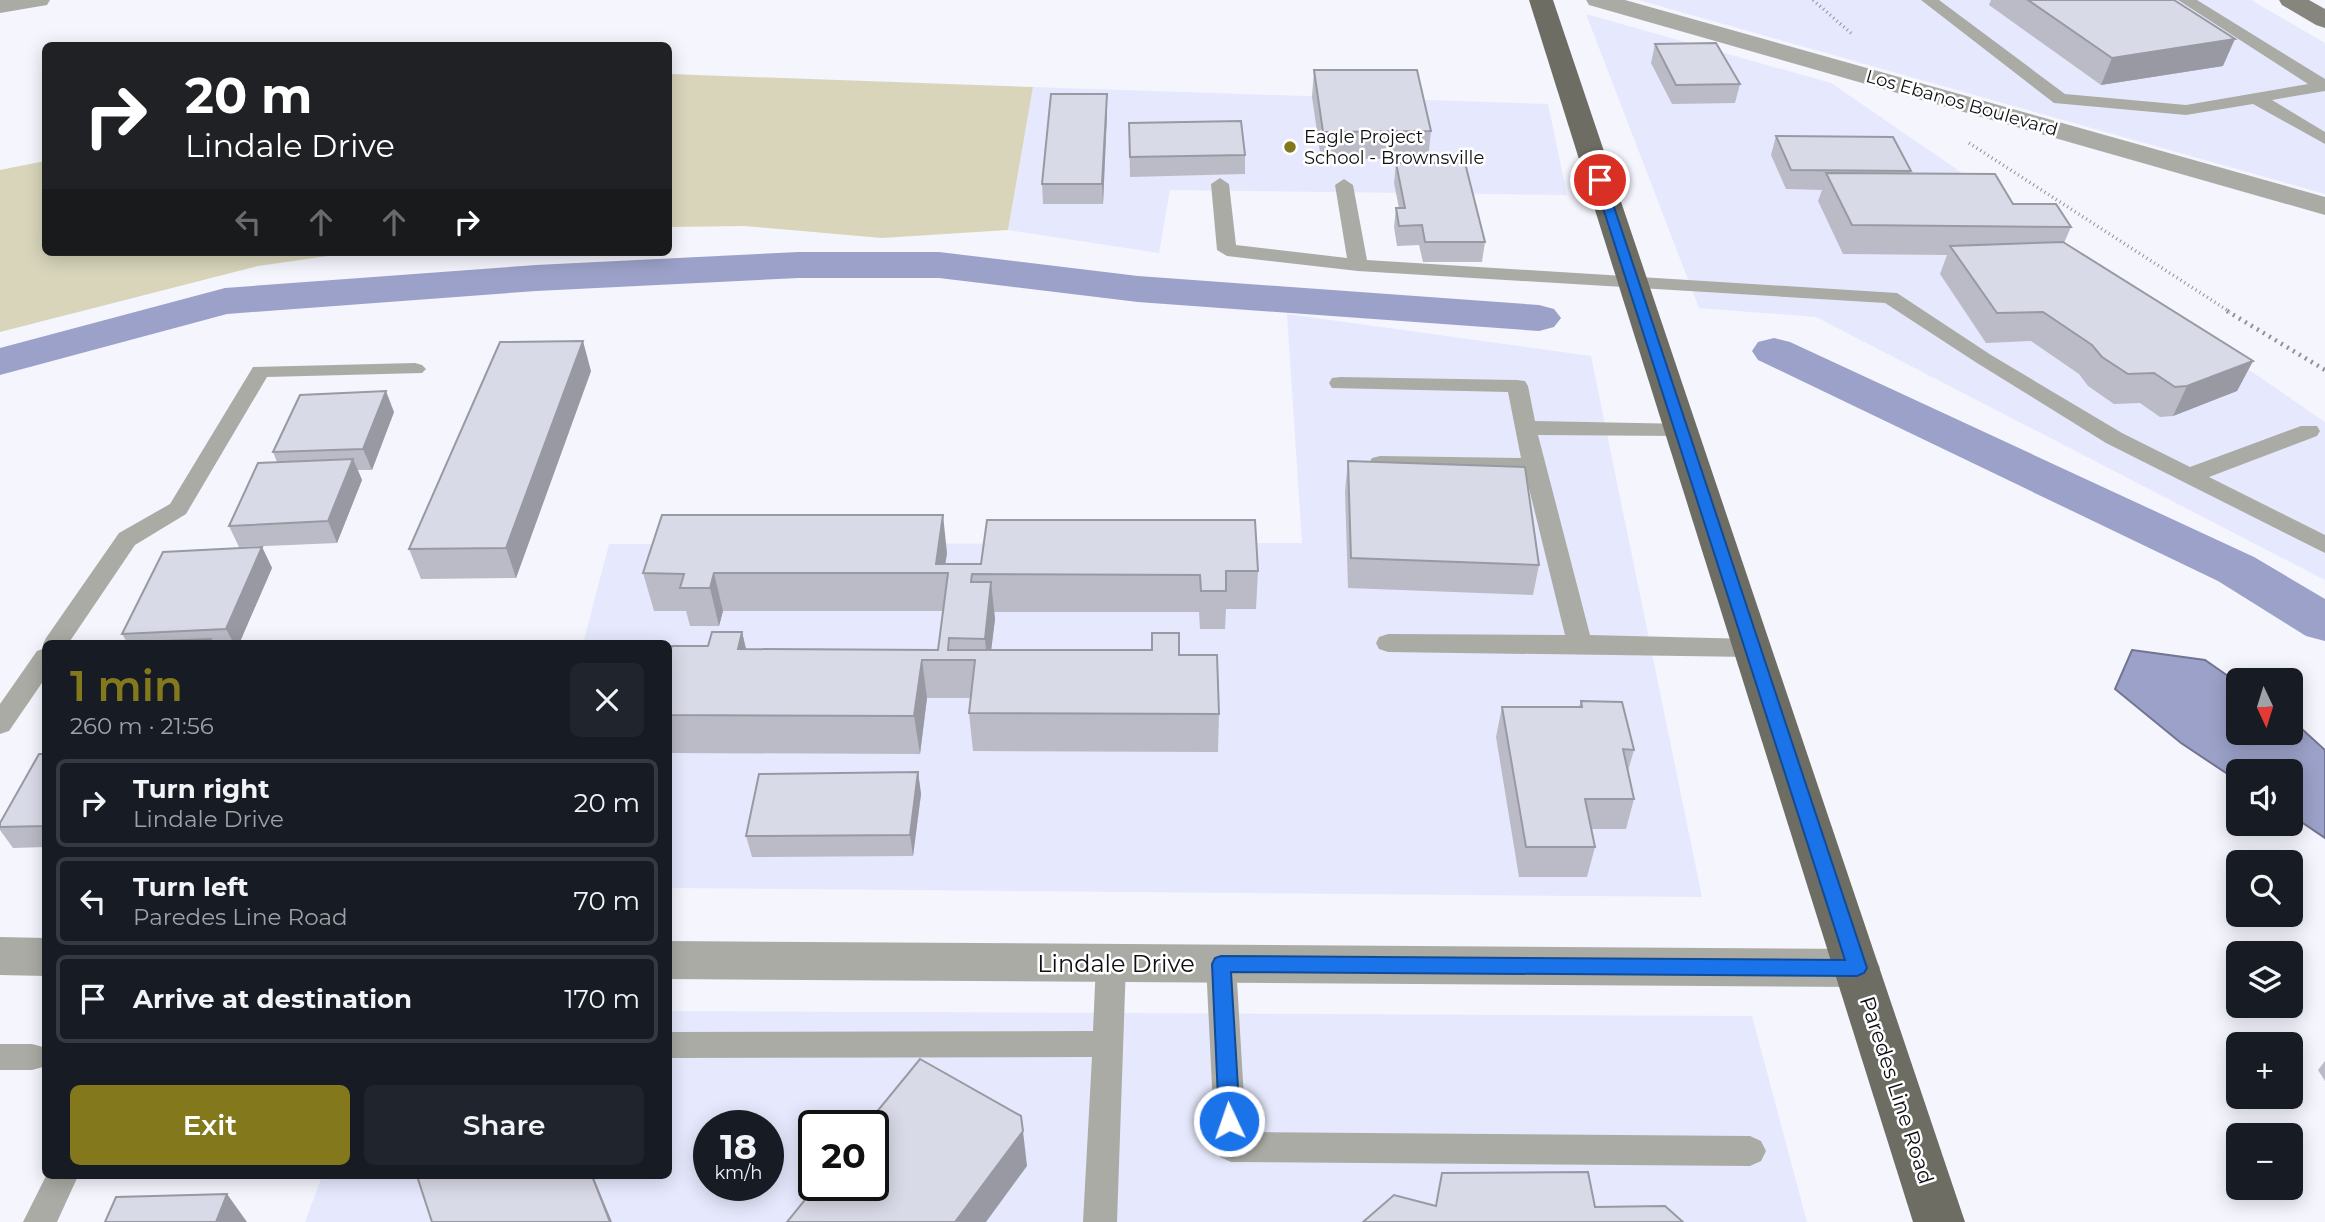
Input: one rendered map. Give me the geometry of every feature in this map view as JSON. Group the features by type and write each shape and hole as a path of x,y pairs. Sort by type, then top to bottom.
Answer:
{"main road":[{"name":"Paredes Line Road","path":"1541,0 1939,1222"},
{"path":"2291,0 2325,20"}],"street":[{"path":"0,6 38,0"},
{"name":"Los Ebanos Boulevard","path":"1598,0 2325,206"},
{"path":"0,957 42,957"},
{"name":"Lindale Drive","path":"672,960 1857,968"}],"lane":[{"path":"1928,0 2060,99 2186,110 2325,86 2186,0"},
{"path":"2256,98 2325,139"},
{"path":"2045,127 2060,99"},
{"path":"1220,184 1227,250 1358,265 1890,297 1983,359 2114,438 2325,545"},
{"path":"1344,185 1358,265"},
{"path":"58,640 127,539 178,509 260,371 415,369"},
{"path":"1340,383 1517,386 1534,465 1580,644"},
{"path":"1525,428 1679,429"},
{"path":"2189,476 2309,431"},
{"path":"1353,463 1534,465"},
{"path":"1388,643 1752,648"},
{"path":"0,724 42,663"},
{"path":"1100,1222 1111,963"},
{"path":"1221,964 1231,1147 1750,1151"},
{"path":"672,1045 1107,1044"},
{"path":"0,1057 32,1057"},
{"path":"40,1222 61,1179"}],"path":[{"path":"1962,140 2040,187 2175,279 2325,370"}],"shaded area":[{"path":"1638,0 2251,0 2325,43 2325,194"},
{"path":"1586,14 1831,83 2325,422 2325,580 1816,317 1699,308"},
{"path":"672,74 1033,87 1008,230 882,238 744,226 672,227"},
{"name":"Eagle Project School - Brownsville","path":"1033,87 1548,104 1567,195 1170,190 1159,253 1008,230"},
{"path":"42,162 42,256 328,256 258,266 0,332 0,170"},
{"path":"1287,314 1591,356 1702,897 672,888 672,640 584,640 609,544 1302,543"},
{"path":"672,1011 1752,1016 1807,1222 305,1222 321,1179 672,1179"}],"water":[{"path":"2132,650 2205,660 2226,675 2226,746 2303,746 2303,730 2325,750 2325,838 2303,823 2303,759 2226,759 2226,773 2181,743 2115,689"}],"building":[{"path":"2028,0 2174,0 2235,39 2112,58"},
{"path":"1716,43 1740,84 1676,85 1655,44"},
{"path":"1314,70 1417,70 1431,131 1323,132"},
{"path":"1051,94 1107,94 1102,184 1042,184"},
{"path":"1241,121 1245,155 1130,157 1129,123"},
{"path":"1776,136 1893,137 1911,171 1791,170"},
{"path":"1396,163 1465,163 1485,242 1425,242 1422,225 1399,226 1396,208 1405,208"},
{"path":"1826,173 1995,174 2013,204 2056,204 2071,227 1852,225"},
{"path":"2063,242 2253,361 2187,386 2175,387 2154,373 2128,374 2102,357 2092,345 2043,312 1997,313 1950,246"},
{"path":"583,341 506,548 409,549 500,342"},
{"path":"386,391 363,449 273,452 300,395"},
{"path":"353,459 328,521 229,526 258,463"},
{"path":"1348,461 1525,467 1539,565 1351,558"},
{"path":"662,515 943,515 936,564 981,564 987,520 1255,520 1258,571 1226,571 1226,591 1201,591 1200,575 972,574 971,582 991,582 985,639 949,638 948,650 1152,650 1152,633 1179,633 1179,655 1217,655 1219,714 969,713 975,660 922,660 914,716 672,715 672,646 708,646 712,632 742,632 738,649 938,650 948,573 714,573 710,588 680,588 684,574 643,573"},
{"path":"262,547 226,629 122,634 163,552"},
{"path":"1581,701 1622,702 1634,750 1623,749 1634,799 1585,799 1595,847 1526,847 1502,707 1582,707"},
{"path":"39,754 42,754 42,826 0,827"},
{"path":"918,772 910,835 746,836 759,774"},
{"path":"920,1059 1021,1116 1023,1131 955,1222 787,1222 804,1201 889,1201 889,1110 878,1110"},
{"path":"1588,1172 1595,1207 1665,1206 1683,1222 1363,1222 1394,1195 1436,1206 1442,1173"},
{"path":"418,1179 593,1179 610,1222 432,1222"},
{"path":"227,1194 216,1222 105,1222 116,1197"}],"waterway":[{"path":"0,362 225,301 536,278 799,265 939,265 1138,289 1539,318"},
{"path":"1774,351 2236,569 2325,623"}],"place":[{"name":"Eagle Project School - Brownsville","path":"1290,147"}],"route":[{"path":"1229,1121 1221,964 1857,968 1679,429 1600,180"}]}
